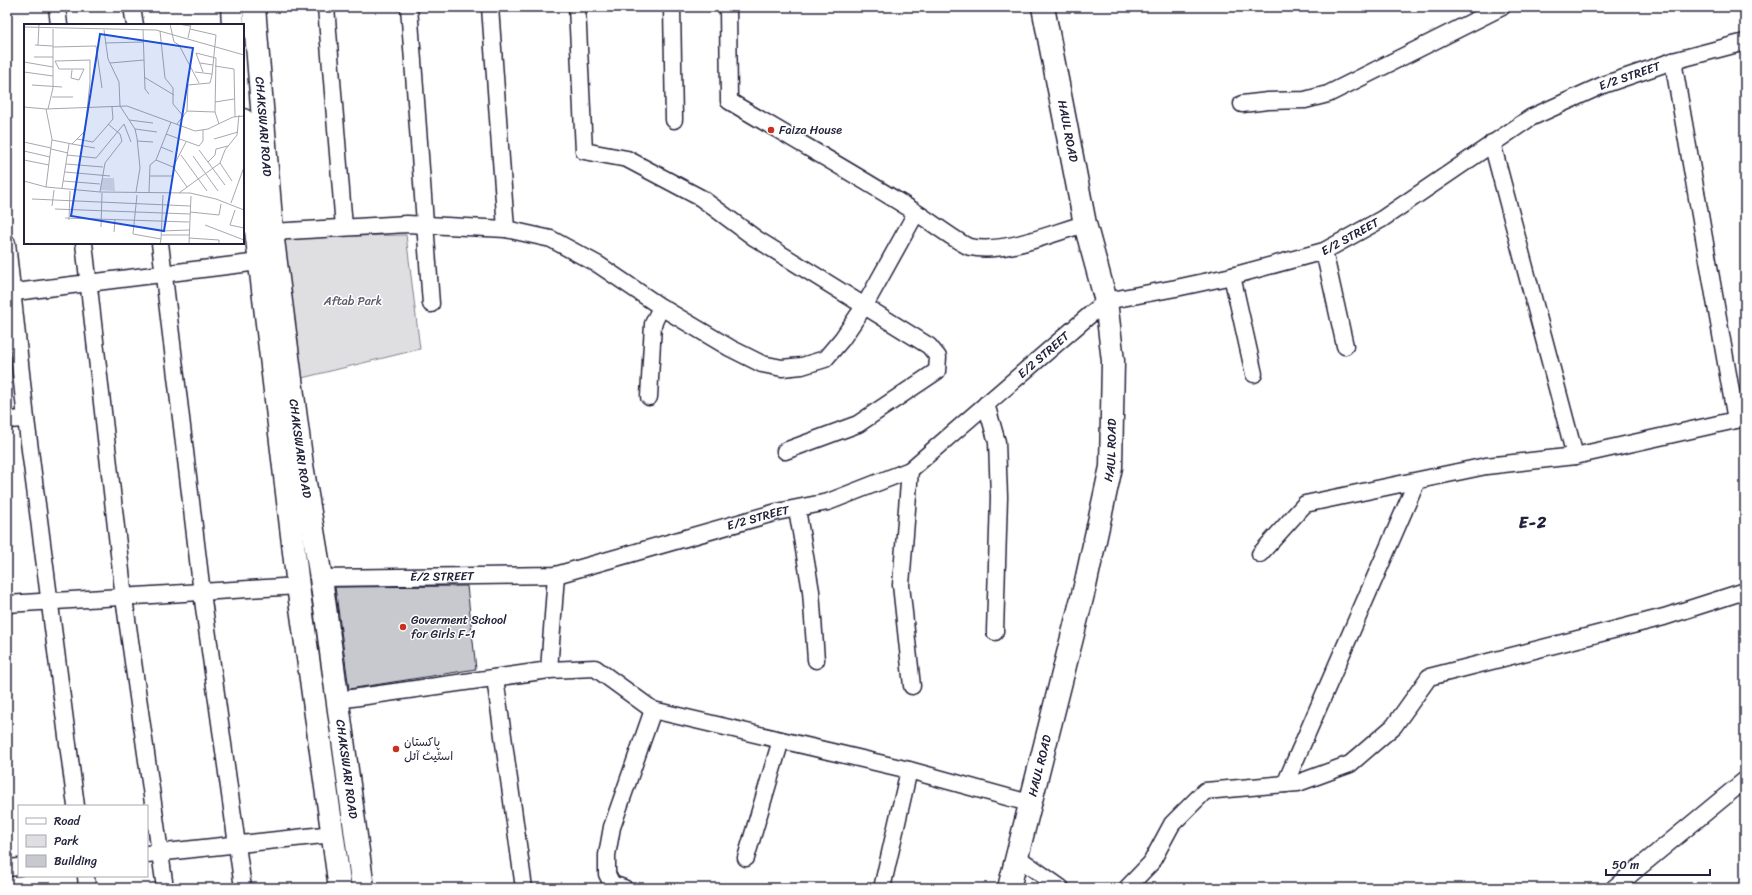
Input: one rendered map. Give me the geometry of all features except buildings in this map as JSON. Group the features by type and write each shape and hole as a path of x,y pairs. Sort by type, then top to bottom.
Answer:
{"main road":[{"path":"232,7 233,24"},
{"name":"CHAKSWARI ROAD","path":"254,7 272,232 302,465 321,578 363,888"},
{"name":"HAUL ROAD","path":"1009,888 1029,803 1085,586 1110,467 1113,361 1106,301 1085,224 1043,7"},
{"name":"CHAKSWARI ROAD","path":"244,129 298,586 340,888"}],"street":[{"path":"57,7 59,24"},
{"path":"132,7 135,24"},
{"path":"326,7 344,227"},
{"path":"409,7 432,304"},
{"path":"490,7 506,229"},
{"path":"577,7 584,151 627,159 700,198 755,238 929,346 938,357 936,371 858,424 785,450"},
{"path":"672,7 674,120"},
{"path":"728,7 729,101 916,213 969,247 992,248 1021,243 1085,224"},
{"path":"1242,104 1268,101 1305,100 1328,94 1502,7"},
{"name":"E/2 STREET","path":"321,578 556,575 777,512 828,502 910,470 1106,301 1232,276 1324,251 1382,219 1492,143 1530,118 1544,111 1603,85 1673,61 1745,42"},
{"path":"1260,554 1305,504 1486,466 1575,456 1741,419 1673,61"},
{"path":"1492,143 1575,456"},
{"path":"272,232 344,227 425,225 506,229 551,239 599,265 661,307 730,348 762,364 782,368 802,366 825,359 842,339 865,306 916,213"},
{"path":"7,243 9,292 76,805"},
{"path":"84,244 147,805"},
{"path":"160,244 202,593 243,888"},
{"path":"1324,251 1345,346"},
{"path":"9,292 259,262"},
{"path":"1232,276 1254,374"},
{"path":"649,397 653,324 661,307"},
{"path":"986,404 997,442 999,497 995,632"},
{"path":"7,420 26,419"},
{"path":"910,470 901,585 912,686"},
{"path":"1285,784 1416,481"},
{"path":"797,509 811,591 816,660"},
{"path":"549,670 556,575"},
{"path":"7,604 124,598 298,586"},
{"path":"1127,888 1151,863 1172,824 1205,791 1298,783 1350,764 1394,726 1429,677 1664,617 1745,591"},
{"path":"338,700 549,670 595,668 653,710 909,770 1029,803"},
{"path":"495,678 524,888"},
{"path":"615,887 607,874 607,855 612,827 653,710"},
{"path":"746,858 782,740"},
{"path":"882,888 909,770"},
{"path":"1614,888 1745,780"},
{"path":"148,810 153,854 165,888"},
{"path":"153,854 333,834"},
{"path":"1017,857 1061,888"},
{"path":"7,868 18,867"},
{"path":"86,877 88,888"}],"green space":[{"name":"Aftab Park","path":"406,235 420,349 302,378 284,237"}],"place":[{"name":"Faiza House","path":"771,130"},
{"name":"Goverment School for Girls F-1","path":"403,627"},
{"name":"پاکستان اسٹیٹ آئل","path":"396,749"}],"district":[{"name":"E-2","path":"1533,522"}]}
